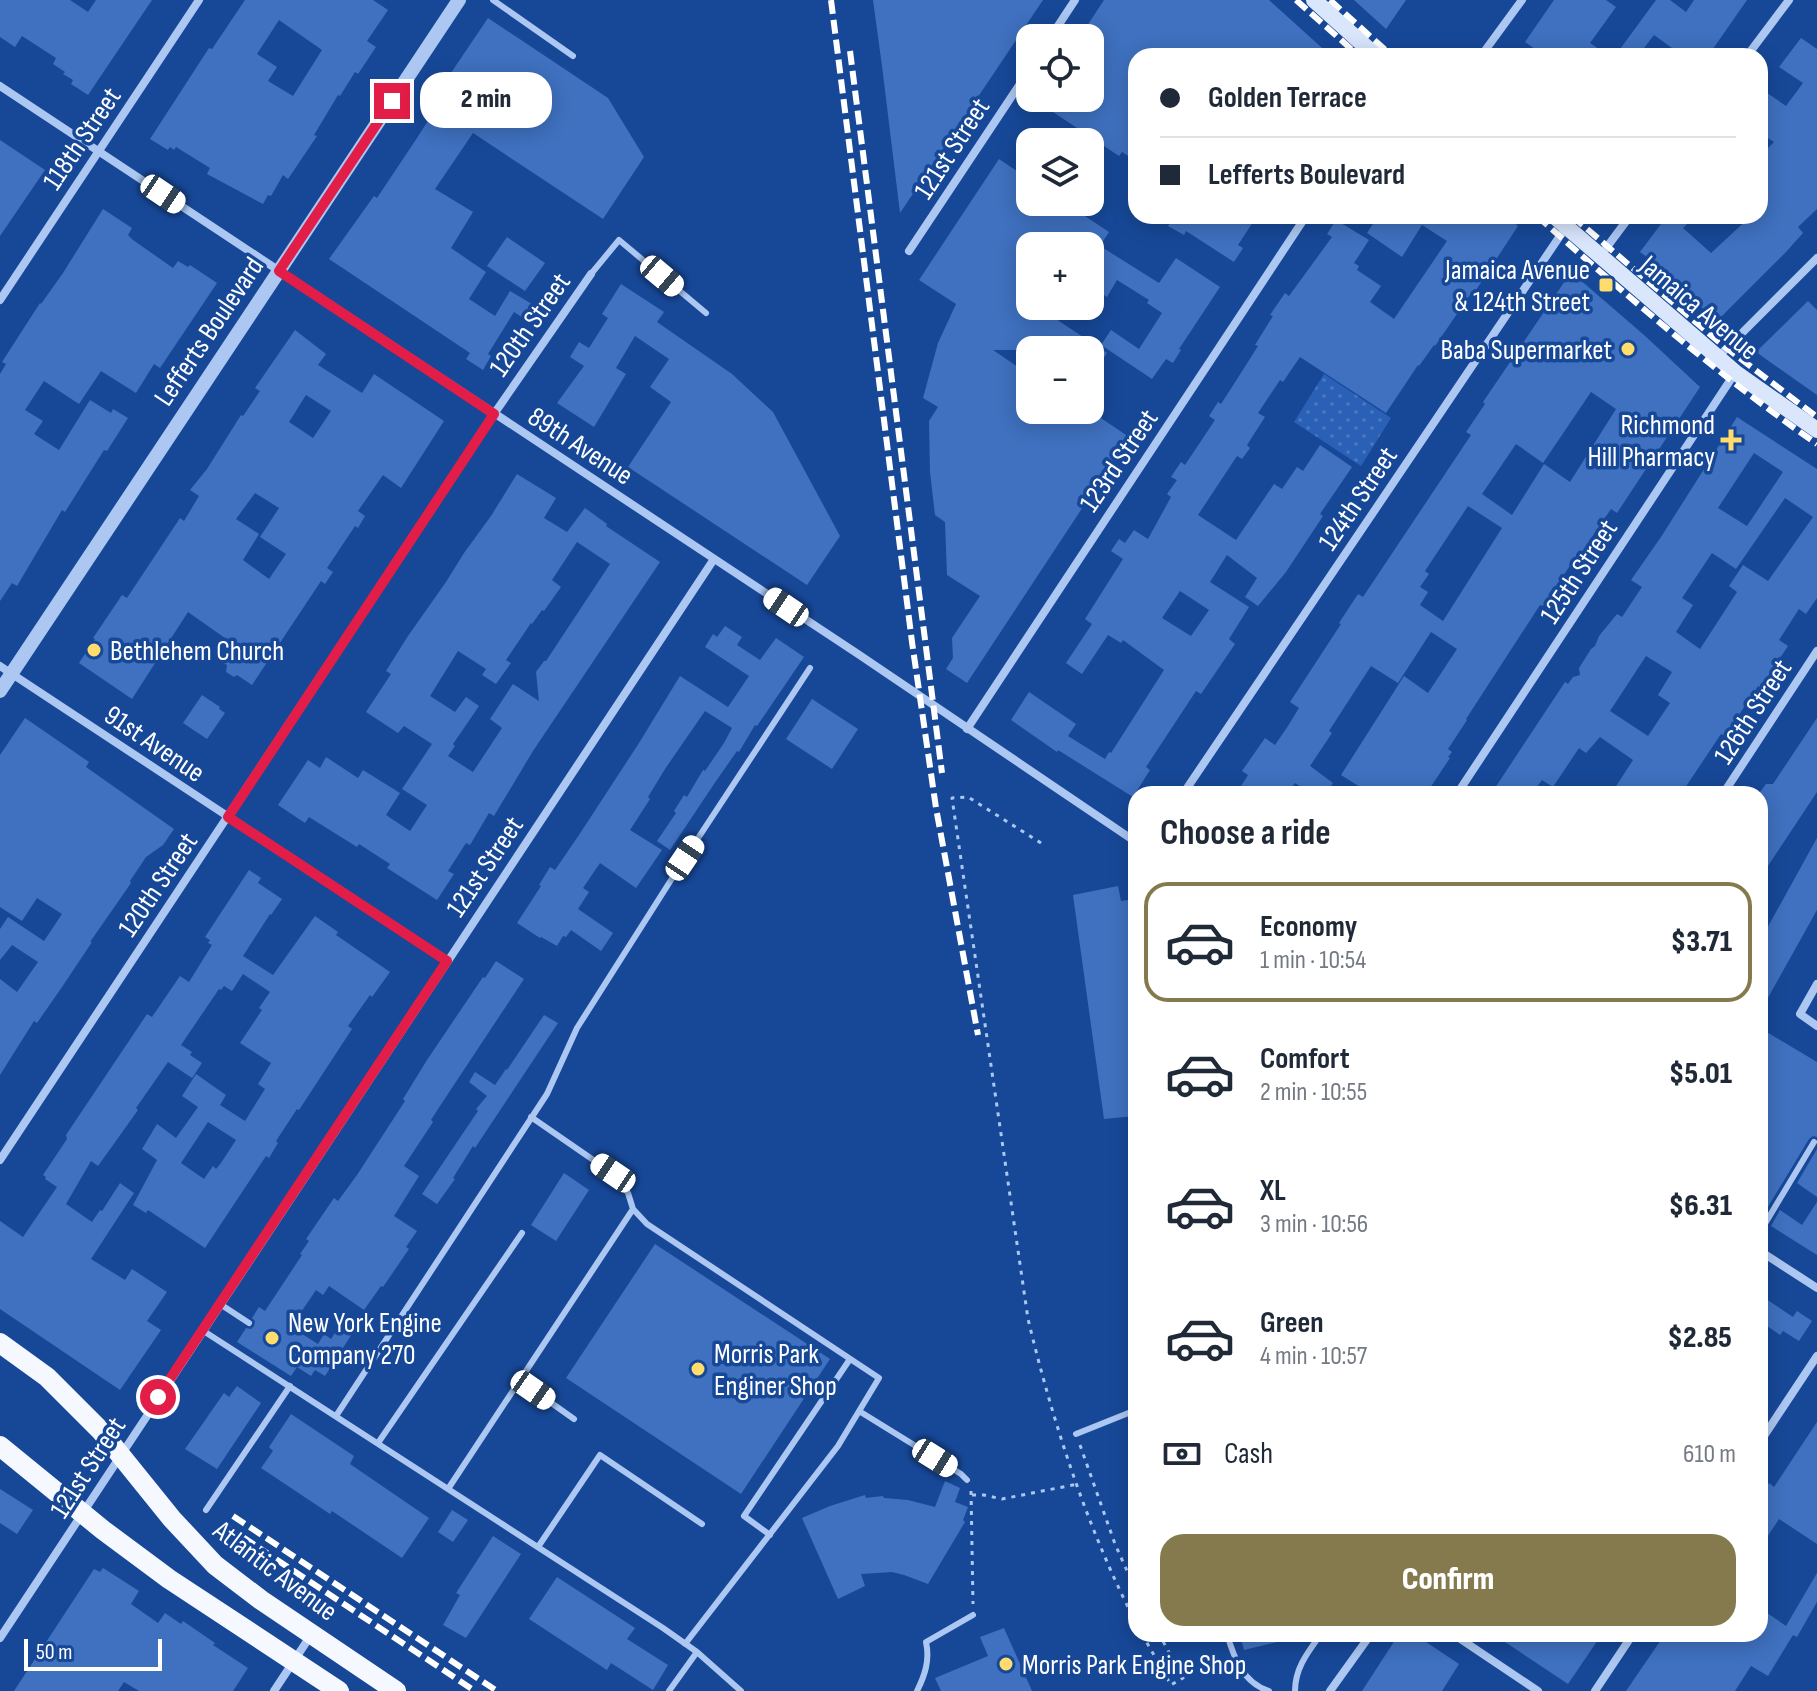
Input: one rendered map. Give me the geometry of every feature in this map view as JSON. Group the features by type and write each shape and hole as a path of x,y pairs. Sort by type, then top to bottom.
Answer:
{"main road":[{"path":"1314,0 1367,48"},
{"name":"Jamaica Avenue","path":"1563,224 1736,373 1817,430"},
{"name":"Atlantic Avenue","path":"0,1343 47,1377 121,1454 201,1552 247,1590 396,1691"},
{"path":"0,1446 169,1579 339,1691"}],"street":[{"name":"118th Street","path":"0,300 199,0"},
{"name":"Lefferts Boulevard","path":"0,691 6,670 279,271 459,0"},
{"path":"1059,24 1075,0"},
{"path":"1487,48 1522,0"},
{"path":"1753,48 1789,0"},
{"name":"89th Avenue","path":"0,86 1128,837"},
{"name":"121st Street","path":"909,251 1016,90"},
{"name":"123rd Street","path":"967,729 1301,224"},
{"name":"124th Street","path":"1188,786 1558,224"},
{"path":"1600,256 1624,224"},
{"path":"1718,357 1817,258"},
{"name":"120th Street","path":"0,1160 494,414 591,274"},
{"name":"125th Street","path":"1462,786 1736,373"},
{"name":"121st Street","path":"0,1638 714,559"},
{"name":"126th Street","path":"1728,786 1817,651"},
{"name":"91st Avenue","path":"6,670 447,961"},
{"path":"1817,984 1800,1014 1817,1026"},
{"path":"1768,1256 1817,1288"},
{"path":"1768,1430 1817,1356"},
{"path":"274,1691 312,1634"},
{"path":"1330,1691 1365,1642"},
{"path":"1465,1642 1538,1691"},
{"path":"1595,1691 1628,1642"}],"lane":[{"path":"493,0 573,56"},
{"path":"591,274 619,240 706,313"},
{"path":"336,1416 531,1117 557,1075 577,1028 810,668"},
{"path":"531,1117 613,1173 625,1188 633,1209 647,1224 879,1378 838,1446 685,1644"},
{"path":"1768,1219 1814,1142"},
{"path":"448,1489 633,1209"},
{"path":"378,1443 522,1233"},
{"path":"220,1304 249,1323"},
{"path":"202,1330 663,1628 697,1652 741,1691"},
{"path":"770,1535 744,1516 850,1359"},
{"path":"519,1380 574,1419"},
{"path":"206,1510 290,1386"},
{"path":"859,1411 967,1480"},
{"path":"1076,1434 1128,1413"},
{"path":"538,1547 600,1455 702,1524"},
{"path":"917,1691 926,1671 926,1642 973,1615"},
{"path":"1230,1642 1245,1675 1269,1691"},
{"path":"1294,1691 1297,1670 1315,1642"},
{"path":"669,1691 697,1652"}],"path":[{"path":"1041,843 968,797 952,798 1024,1296 1048,1398 1106,1560 1128,1606"},
{"path":"1076,1434 1128,1573"},
{"path":"967,1480 972,1495 973,1615"},
{"path":"972,1495 1002,1499 1078,1484"},
{"path":"1147,1642 1171,1685 1183,1678 1163,1642"}],"shaded area":[{"path":"1324,374 1391,418 1361,466 1294,422"}],"building":[{"path":"0,0 70,0 88,12 96,0 152,0 88,95 71,84 73,80 53,64 56,58 22,36 15,47 0,37"},
{"path":"245,0 373,0 388,10 367,41 376,47 358,74 355,72 338,95 314,135 317,136 288,179 283,175 263,204 207,174 210,168 176,147 168,150 150,139 209,48 212,49","holes":["279,20 322,50 293,96 268,81 277,67 257,54"]},
{"path":"873,0 1043,0 1027,24 1016,24 1016,40 900,213"},
{"path":"1104,0 1269,0 1322,48 1128,48 1128,156 1122,152 1119,156 1104,146 1104,128 1077,128 1053,112 1104,112 1104,24 1088,24"},
{"path":"1354,0 1406,0 1386,29"},
{"path":"1554,0 1606,0 1616,7 1590,43 1597,48 1534,48 1525,42"},
{"path":"1656,0 1670,0 1686,12 1694,0 1747,0 1714,48 1672,48 1654,35 1644,48 1621,48"},
{"path":"488,18 608,98 644,157 603,219 473,133 435,189 473,212 451,248 486,272 469,299 495,316 510,291 532,304 523,318 514,312 488,354 491,356 483,370 466,359 470,353 329,259 374,196 377,198 417,138 436,108 430,104"},
{"path":"1801,38 1817,49 1817,209 1798,227 1803,233 1717,321 1640,252 1661,224 1687,224 1683,228 1711,253 1742,224 1768,224 1768,148 1774,142 1768,138 1768,94 1786,106 1803,83 1779,67"},
{"path":"0,140 45,170 0,236"},
{"path":"999,159 1016,171 1016,216 1085,216 1109,232 1104,240 1104,232 1016,232 1016,320 1058,320 1082,336 1016,336 1016,350 993,350 1016,366 1016,424 1104,424 1104,420 1129,437 967,683 946,669 953,658 952,638 980,596 947,575 945,522 935,515 930,472 929,421 938,407 923,398 938,343 956,304 919,280"},
{"path":"103,209 132,228 128,235 133,240 173,268 178,261 188,267 190,265 217,283 160,368 154,364 136,393 101,371 79,404 44,381 25,410 43,421 34,434 59,450 90,400 111,413 113,409 128,418 65,512 62,510 17,586 12,583 0,601 0,374 6,364 2,362"},
{"path":"1252,224 1238,245 1243,248 1234,262 1186,231 1184,235 1168,226"},
{"path":"1333,224 1343,224 1369,240 1354,263 1359,266 1357,270 1381,286 1370,302 1394,319 1447,241 1422,225 1402,257 1367,233 1373,224 1518,226 1476,290 1418,365 1386,413 1300,357 1283,382 1280,380 1258,413 1265,417 1247,445 1250,448 1242,459 1237,456 1198,515 1236,540 1274,484 1282,489 1297,467 1303,471 1320,445 1352,467 1286,572 1258,606 1245,597 1257,578 1227,555 1210,582 1249,607 1229,639 1235,644 1201,694 1196,691 1146,767 1150,770 1140,786 1128,786 1128,794 1057,752 1011,720 1029,692 1076,724 1068,736 1105,759 1111,753 1164,670 1123,640 1121,643 1108,635 1082,674 1066,663 1092,624 1085,619 1123,559 1111,551 1119,539 1125,543 1134,530 1148,539 1171,497 1167,494 1177,480 1171,477 1181,462 1185,465 1215,420 1209,416 1218,402 1221,404 1258,346 1255,345 1273,316 1270,315 1285,293 1289,296 1332,237 1327,234","holes":["1180,591 1209,610 1191,636 1162,618"]},
{"path":"507,237 545,263 525,291 487,266"},
{"path":"1104,249 1159,283 1176,258 1220,287 1173,363 1166,359 1152,379 1104,347 1104,340 1111,330 1139,349 1162,313 1147,303 1149,300 1117,280 1107,297 1104,295"},
{"path":"1571,272 1700,387 1617,513 1611,509 1543,606 1540,605 1466,719 1448,749 1452,752 1450,758 1431,786 1358,786 1341,775 1404,676 1428,693 1457,649 1431,632 1398,683 1371,666 1310,766 1333,783 1331,786 1299,786 1295,783 1293,786 1241,786 1248,775 1242,771 1265,738 1275,745 1288,726 1299,708 1290,702 1358,594 1363,597 1471,435 1466,432 1485,404 1483,402","holes":["1591,392 1616,409 1570,482 1544,464 1512,515 1482,494 1516,444 1543,463","1468,506 1502,528 1443,621 1420,605 1428,592 1420,587 1429,574 1425,571"]},
{"path":"621,284 664,312 657,322 732,374 773,412 840,536 807,585 628,467 671,402 650,387 669,359 635,336 616,368 626,374 594,427 557,403 584,366 570,357 579,342 589,348 608,318 602,314"},
{"path":"1808,301 1817,310 1817,395 1756,352"},
{"path":"295,330 326,354 318,365 362,393 374,374 444,421 401,488 383,475 358,511 365,516 358,528 355,526 327,568 333,572 325,584 321,581 252,685 226,672 227,665 220,661 232,643 188,612 132,699 79,663 122,595 127,598 180,518 184,521 199,496 190,490 260,391 255,388","holes":["306,395 331,411 313,438 289,422","255,493 279,508 260,537 286,554 269,579 243,560 259,534 236,519"]},
{"path":"1737,417 1817,469 1817,598 1806,614 1799,609 1779,640 1788,646 1725,736 1721,734 1686,786 1616,786 1633,760 1600,737 1586,753 1579,748 1554,786 1542,780 1538,786 1496,786 1565,682 1568,684 1573,677 1580,675 1579,668 1599,636 1617,614 1622,617 1642,587 1631,580","holes":["1754,453 1783,472 1747,526 1718,508","1785,498 1813,517 1768,581 1743,565 1729,586 1737,592 1700,649 1676,632 1693,605 1682,598 1712,553 1736,569","1646,656 1672,672 1658,695 1670,703 1648,736 1610,711"]},
{"path":"517,474 556,498 544,518 567,532 585,508 660,562 533,751 494,816 489,813 470,845 466,843 448,871 454,874 437,900 387,868 390,864 359,844 357,847 309,817 305,823 278,805 308,760 320,768 326,757 358,778 363,770 400,793 386,815 410,831 427,805 402,789 432,744 404,726 398,733 366,712 391,674 386,671 408,636","holes":["577,542 610,564 536,672 539,701 513,684 490,719 502,728 473,772 448,756 479,706 466,697 455,712 430,696 458,651 486,669 482,675 496,684 511,663 506,660 561,587 552,580"]},
{"path":"725,626 742,637 737,645 760,660 776,638 804,657 670,850 657,841 684,795 687,797 732,728 705,711 665,769 630,830 662,850 636,888 600,863 583,888 589,892 578,909 613,933 601,951 571,930 557,946 540,938 517,923 550,867 555,870 579,835 680,676 728,707 749,676 705,647 713,634 717,637"},
{"path":"202,695 225,713 207,739 183,723"},
{"path":"812,699 858,729 832,769 786,739"},
{"path":"25,718 89,762 86,767 174,829 163,845 146,857 62,987 37,1023 34,1021 0,1075 0,979 17,992 38,962 12,945 0,960 0,929 8,917 44,941 62,914 37,898 22,921 0,907 0,755"},
{"path":"1817,718 1817,792 1768,866 1768,786 1764,786 1773,784"},
{"path":"1817,838 1817,910 1768,998 1768,927"},
{"path":"249,870 261,878 258,883 282,899 243,956 273,975 315,916 338,932 336,935 390,972 348,1026 352,1029 276,1141 278,1143 269,1158 266,1156 205,1248 148,1210 146,1213 133,1205 157,1160 142,1149 157,1124 176,1138 198,1107 182,1096 196,1074 226,1095 220,1105 245,1121 265,1089 258,1084 271,1063 240,1043 270,992 243,974 232,991 224,986 219,989 181,1045 202,1063 192,1078 168,1062 98,1166 91,1161 66,1204 92,1222 120,1183 134,1193 91,1259 125,1280 132,1269 167,1292 147,1321 161,1330 120,1390 0,1309 0,1221 23,1237 57,1187 43,1175 67,1139 66,1135 147,1014 152,1017 180,976 189,982 212,945 205,937","holes":["208,1122 236,1140 221,1163 216,1169 213,1166 204,1179 181,1163"]},
{"path":"1118,886 1121,901 1128,900 1128,1117 1104,1119 1073,895"},
{"path":"496,961 524,979 404,1166 419,1176 394,1216 417,1231 406,1247 409,1249 364,1310 329,1286 323,1295 316,1290 291,1327 318,1344 324,1334 331,1339 347,1315 359,1323 325,1376 315,1370 311,1376 297,1367 291,1376 237,1342 246,1328 254,1326 252,1318 259,1307 265,1311 302,1255 309,1241 306,1239 334,1198 338,1201 357,1175 405,1101 403,1099 427,1060"},
{"path":"544,1015 558,1023 437,1204 422,1194 487,1096 469,1082 475,1072 495,1085"},
{"path":"1768,1033 1817,1062 1817,1137 1809,1139 1768,1207"},
{"path":"1817,1149 1817,1197 1797,1183"},
{"path":"564,1173 589,1190 556,1241 531,1225"},
{"path":"1817,1202 1817,1255 1771,1226 1780,1210 1802,1225"},
{"name":"Morris Park Enginer Shop","path":"655,1244 830,1359 741,1494 566,1378"},
{"path":"1768,1300 1793,1317 1797,1311 1812,1321 1799,1341 1783,1331 1780,1335 1768,1327"},
{"path":"237,1386 261,1403 217,1469 185,1449 224,1393 229,1397"},
{"path":"291,1414 354,1456 350,1464 429,1518 402,1558 261,1468 273,1451 269,1447"},
{"path":"1817,1422 1817,1544 1779,1519 1768,1536 1768,1484 1774,1487"},
{"path":"945,1481 960,1488 955,1502 968,1507 965,1522 928,1584 892,1572 861,1574 865,1586 838,1599 802,1518 865,1495 866,1498 883,1496 935,1507"},
{"path":"0,1489 33,1510 17,1534 0,1523"},
{"path":"452,1510 468,1520 453,1542 438,1532"},
{"path":"493,1536 521,1554 466,1638 443,1625 460,1595 456,1593"},
{"path":"103,1568 139,1591 131,1604 158,1623 165,1613 181,1624 183,1621 248,1668 233,1691 139,1691 124,1682 118,1691 14,1691 94,1569 100,1572"},
{"path":"1817,1573 1817,1602 1797,1637 1793,1635 1768,1676 1751,1666 1735,1691 1626,1691 1660,1642 1768,1642 1768,1614 1786,1626"},
{"path":"557,1577 635,1628 627,1639 668,1665 653,1690 611,1663 607,1670 529,1619"},
{"path":"1004,1628 1032,1691 941,1691 935,1678 988,1656 980,1637"},
{"path":"1242,1642 1277,1642 1244,1650"},
{"path":"1394,1642 1426,1642 1459,1664 1442,1691 1362,1691"},
{"path":"1505,1642 1597,1642 1568,1684"}],"railway":[{"path":"831,0 912,642 936,808 978,1035"},
{"path":"1296,0 1350,48"},
{"path":"1330,0 1383,48"},
{"path":"850,51 942,773"},
{"path":"1546,224 1709,363 1817,444"},
{"path":"1581,224 1720,343 1817,417"},
{"path":"233,1516 497,1691"},
{"path":"226,1526 475,1691"}],"place":[{"name":"Jamaica Avenue & 124th Street","path":"1606,285"},
{"name":"Baba Supermarket","path":"1628,349"},
{"name":"Richmond Hill Pharmacy","path":"1731,440"},
{"name":"Bethlehem Church","path":"94,650"},
{"name":"New York Engine Company 270","path":"272,1338"},
{"name":"Morris Park Enginer Shop","path":"698,1369"},
{"name":"Morris Park Engine Shop","path":"1006,1664"}],"route":[{"path":"158,1397 447,961 228,817 494,414 279,271 392,101"}]}
